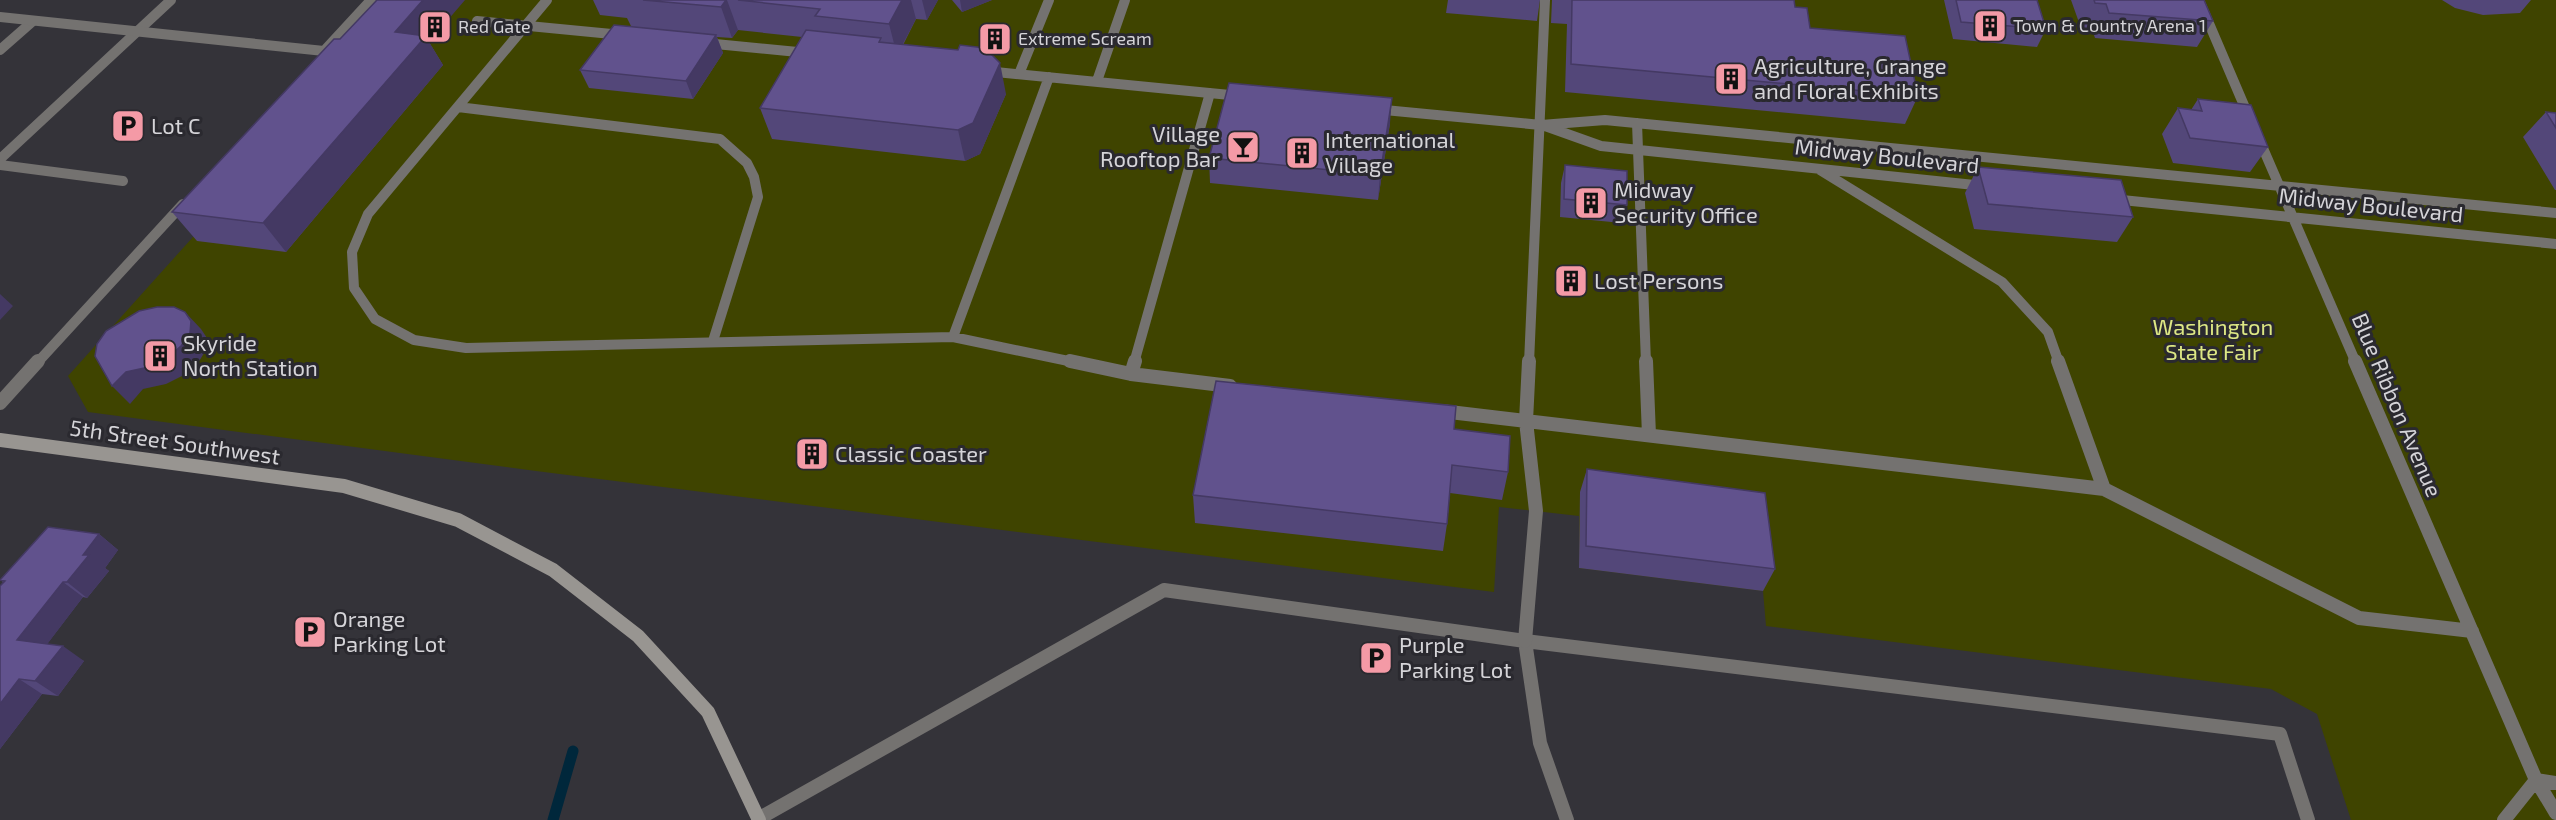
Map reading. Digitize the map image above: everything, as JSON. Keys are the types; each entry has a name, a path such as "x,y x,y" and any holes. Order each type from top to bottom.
{"main road":[{"name":"5th Street Southwest","path":"0,440 344,486 458,520 553,570 638,636 708,712 758,820"}],"street":[{"path":"0,159 171,0"},
{"path":"0,17 320,55 371,0"},
{"path":"546,0 368,214 352,252 354,288 375,319 414,340 466,348 953,337 1131,374 1247,388"},
{"path":"1019,74 1049,0"},
{"path":"1096,81 1125,0"},
{"path":"1545,0 1526,421 1536,511 1525,640 1540,742 1567,820"},
{"name":"Blue Ribbon Avenue","path":"2199,0 2536,780 2556,813"},
{"path":"0,50 33,21"},
{"path":"477,21 630,36"},
{"path":"698,43 824,55"},
{"path":"974,69 1245,96"},
{"path":"953,337 1049,77"},
{"path":"1131,374 1210,93"},
{"path":"458,107 720,139 742,154 755,173 758,197 713,342"},
{"name":"Midway Boulevard","path":"1364,108 1541,125 1605,120 2556,213"},
{"path":"1637,123 1649,435"},
{"name":"Midway Boulevard","path":"1541,125 1601,146 1995,187"},
{"path":"0,165 123,181"},
{"path":"1816,168 1942,243 2002,282 2048,332 2104,489"},
{"path":"0,403 191,195"},
{"name":"Midway Boulevard","path":"2102,198 2556,244"},
{"path":"1433,410 2104,489 2360,618 2472,631"},
{"path":"758,820 1164,590 1525,640 2280,734 2308,820"},
{"path":"2504,820 2536,780 2556,783"}],"green space":[{"name":"Washington State Fair","path":"423,0 2556,0 2556,820 2351,820 2317,714 2271,689 1766,626 1763,591 1579,568 1579,516 1499,507 1494,592 88,412 68,376 335,79"}],"building":[{"path":"377,0 423,0 395,32 426,36 263,223 172,212 334,39 340,39"},
{"path":"643,0 726,0 721,7"},
{"path":"738,0 902,0 889,24 815,16 820,9"},
{"name":"Agriculture, Grange and Floral Exhibits","path":"1572,0 1794,0 1795,7 1807,8 1810,28 1905,36 1918,96 1571,64"},
{"path":"1956,0 2037,0 2046,29 1961,22"},
{"path":"2094,0 2204,0 2213,21 2109,13 2106,4 2095,3"},
{"path":"614,25 716,35 686,81 580,70"},
{"path":"806,30 881,38 879,42 958,50 960,45 985,48 1000,63 973,123 958,130 760,108"},
{"name":"International Village","path":"1229,83 1392,98 1380,175 1209,158"},
{"path":"2198,99 2251,105 2268,147 2190,138 2178,108 2202,111"},
{"path":"2546,112 2556,113 2556,128"},
{"path":"1565,165 1627,171 1627,205 1564,199"},
{"path":"1978,167 2121,180 2133,217 1988,204"},
{"path":"157,307 174,307 185,312 191,321 190,333 181,346 167,358 149,367 126,372 112,386 95,356 97,344 106,331 139,311"},
{"path":"1216,381 1456,406 1454,429 1510,436 1508,472 1452,465 1447,524 1193,495"},
{"path":"1587,469 1765,493 1775,569 1586,546"},
{"path":"48,527 99,534 83,555 89,555 67,582 63,582 17,640 63,646 35,681 19,679 0,704 0,586 5,581 0,580"}],"waterway":[{"path":"553,820 573,751"}],"place":[{"name":"Town & Country Arena 1","path":"1990,26"},
{"name":"Red Gate","path":"435,27"},
{"name":"Extreme Scream","path":"995,39"},
{"name":"Agriculture, Grange and Floral Exhibits","path":"1731,79"},
{"name":"Lot C","path":"128,126"},
{"name":"Village Rooftop Bar","path":"1243,147"},
{"name":"International Village","path":"1302,153"},
{"name":"Midway Security Office","path":"1591,203"},
{"name":"Lost Persons","path":"1571,281"},
{"name":"Skyride North Station","path":"160,356"},
{"name":"Classic Coaster","path":"812,454"},
{"name":"Orange Parking Lot","path":"310,632"},
{"name":"Purple Parking Lot","path":"1376,658"}]}
